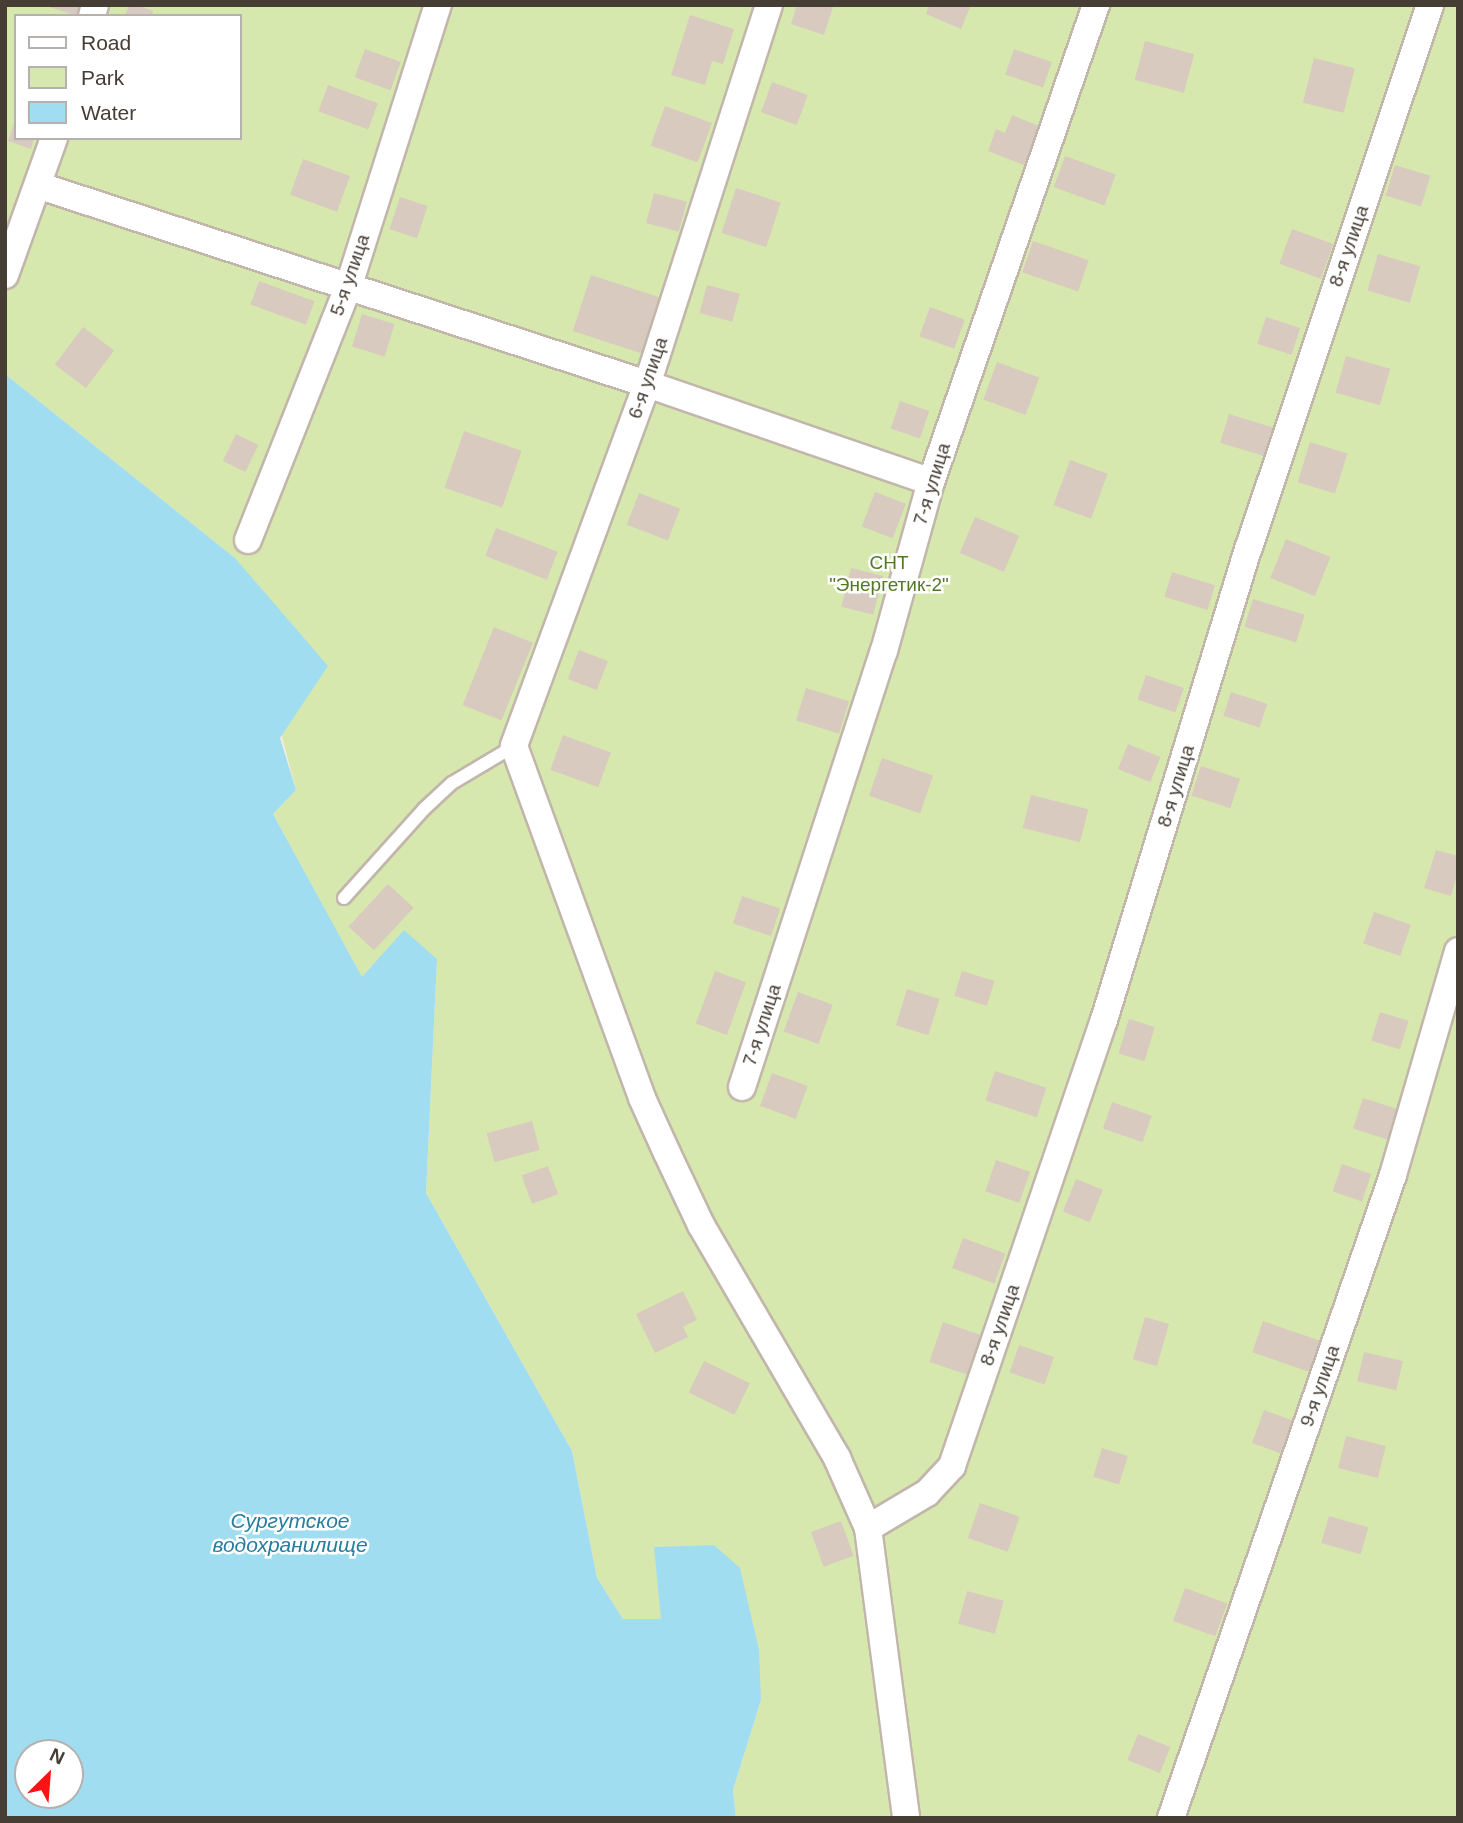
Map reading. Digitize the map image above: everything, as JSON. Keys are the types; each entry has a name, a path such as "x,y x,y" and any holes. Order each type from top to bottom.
{"street":[{"name":"5-я улица","path":"248,540 349,285 438,5"},
{"name":"6-я улица","path":"513,746 648,384 769,5"},
{"name":"7-я улица","path":"742,1087 884,651 931,482 1096,5"},
{"name":"8-я улица","path":"868,1528 927,1493 952,1466 1104,1020 1249,547 1430,5"},
{"path":"5,275 40,186 53,140"},
{"path":"40,186 648,384 931,482"},
{"path":"513,746 657,1131 701,1225 837,1458 868,1528 906,1818"},
{"name":"9-я улица","path":"1171,1818 1394,1175 1458,951"}],"lane":[{"path":"344,898 424,809 452,783 513,746"}],"green space":[{"name":"СHТ \"Энергетик-2\"","path":"5,5 1458,5 1458,1818 736,1818 733,1790 761,1700 661,1619 623,1619 597,1578 572,1451 426,1193 437,959 362,978 273,814 296,790 235,558 5,374"}],"water":[{"name":"Сургутское водохранилище","path":"5,374 235,558 328,666 280,738 296,790 273,814 362,977 404,930 437,959 426,1193 572,1451 597,1578 623,1619 661,1619 654,1547 714,1545 740,1568 759,1650 761,1700 733,1790 736,1818 5,1818"}],"building":[{"path":"43,5 82,5 79,14"},
{"path":"129,5 153,11 152,14 126,14"},
{"path":"797,5 833,7 824,35 791,24"},
{"path":"929,5 971,5 961,29 926,14"},
{"path":"690,15 734,29 723,64 712,61 705,85 671,75"},
{"path":"1145,41 1194,54 1184,93 1135,80"},
{"path":"365,49 401,62 390,90 355,77"},
{"path":"1014,49 1052,62 1043,88 1005,75"},
{"path":"1314,58 1355,68 1344,113 1303,103"},
{"path":"772,82 808,95 797,125 761,112"},
{"path":"328,85 378,103 368,129 318,111"},
{"path":"665,106 712,123 698,163 651,145"},
{"path":"1012,115 1039,126 1024,165 988,151 996,129 1005,133"},
{"path":"14,123 14,140 33,140 31,149 8,141"},
{"path":"1065,156 1116,174 1104,205 1054,187"},
{"path":"303,159 350,176 337,212 290,195"},
{"path":"1395,165 1430,176 1421,206 1386,196"},
{"path":"736,188 781,203 766,247 721,233"},
{"path":"654,193 687,202 679,232 646,223"},
{"path":"400,197 428,206 417,238 389,229"},
{"path":"1292,229 1333,244 1321,279 1279,264"},
{"path":"1033,241 1089,260 1078,291 1022,272"},
{"path":"1378,254 1420,266 1410,303 1368,291"},
{"path":"591,275 659,297 641,353 573,331"},
{"path":"259,281 314,301 306,325 250,304"},
{"path":"707,285 740,294 732,322 699,313"},
{"path":"930,307 965,320 954,349 919,336"},
{"path":"362,314 395,324 385,356 352,347"},
{"path":"1266,317 1300,328 1292,355 1257,344"},
{"path":"83,327 114,350 86,388 55,365"},
{"path":"1346,356 1390,369 1380,405 1336,393"},
{"path":"997,362 1039,377 1026,415 983,400"},
{"path":"900,401 929,411 920,439 891,428"},
{"path":"1229,414 1274,428 1265,456 1220,443"},
{"path":"464,431 522,451 502,508 444,488"},
{"path":"236,434 258,445 245,472 223,461"},
{"path":"1310,442 1347,453 1335,494 1298,482"},
{"path":"1070,460 1108,474 1091,519 1054,505"},
{"path":"875,492 906,504 893,538 862,527"},
{"path":"639,493 680,509 668,541 627,525"},
{"path":"975,517 1019,536 1004,572 960,553"},
{"path":"496,528 558,552 547,580 485,556"},
{"path":"1286,539 1331,557 1315,596 1270,578"},
{"path":"851,568 883,576 873,615 841,607"},
{"path":"1172,572 1215,585 1207,610 1164,597"},
{"path":"1253,599 1305,615 1296,643 1245,627"},
{"path":"494,627 533,643 501,721 463,705"},
{"path":"579,650 608,661 597,690 568,679"},
{"path":"1146,675 1184,688 1175,713 1138,700"},
{"path":"806,688 849,701 839,734 796,721"},
{"path":"1231,692 1267,704 1259,728 1223,716"},
{"path":"563,735 611,752 598,787 550,770"},
{"path":"1128,744 1160,757 1150,782 1118,769"},
{"path":"882,758 933,776 920,813 869,796"},
{"path":"1201,766 1240,779 1230,808 1191,795"},
{"path":"1031,795 1088,809 1080,842 1023,828"},
{"path":"1436,850 1458,856 1458,872 1451,896 1424,888"},
{"path":"388,884 414,908 374,950 348,926"},
{"path":"742,896 780,908 771,936 733,924"},
{"path":"1374,912 1411,925 1400,956 1363,943"},
{"path":"715,971 746,982 727,1035 696,1024"},
{"path":"962,971 995,981 987,1006 954,996"},
{"path":"907,989 940,999 928,1035 896,1025"},
{"path":"798,992 833,1005 818,1044 784,1031"},
{"path":"1380,1012 1409,1021 1400,1049 1371,1041"},
{"path":"1129,1019 1155,1027 1144,1061 1118,1053"},
{"path":"995,1071 1046,1088 1037,1117 985,1100"},
{"path":"772,1073 808,1086 796,1119 760,1106"},
{"path":"1363,1098 1397,1109 1387,1140 1353,1128"},
{"path":"1112,1102 1152,1116 1143,1142 1103,1128"},
{"path":"532,1121 540,1150 494,1162 487,1133"},
{"path":"996,1160 1030,1172 1019,1203 985,1191"},
{"path":"1342,1164 1371,1174 1362,1202 1333,1191"},
{"path":"548,1166 558,1194 532,1204 522,1176"},
{"path":"1076,1179 1103,1190 1090,1222 1063,1211"},
{"path":"963,1238 1005,1253 994,1283 952,1268"},
{"path":"683,1291 697,1320 683,1327 688,1337 655,1353 636,1314"},
{"path":"1145,1317 1169,1324 1157,1366 1133,1359"},
{"path":"1263,1321 1322,1341 1311,1372 1252,1352"},
{"path":"943,1322 981,1335 967,1375 929,1362"},
{"path":"1019,1345 1054,1357 1045,1384 1010,1372"},
{"path":"1364,1352 1403,1361 1396,1390 1357,1381"},
{"path":"704,1361 750,1383 734,1415 689,1392"},
{"path":"1264,1410 1292,1420 1280,1453 1252,1443"},
{"path":"1346,1436 1386,1446 1378,1478 1338,1468"},
{"path":"1102,1448 1128,1456 1119,1485 1093,1477"},
{"path":"980,1503 1020,1517 1008,1552 968,1538"},
{"path":"1329,1516 1368,1527 1361,1554 1321,1543"},
{"path":"841,1521 854,1556 824,1567 811,1532"},
{"path":"1185,1588 1227,1603 1215,1636 1173,1621"},
{"path":"967,1591 1004,1601 995,1634 958,1624"},
{"path":"1138,1734 1170,1747 1160,1773 1128,1760"}]}
